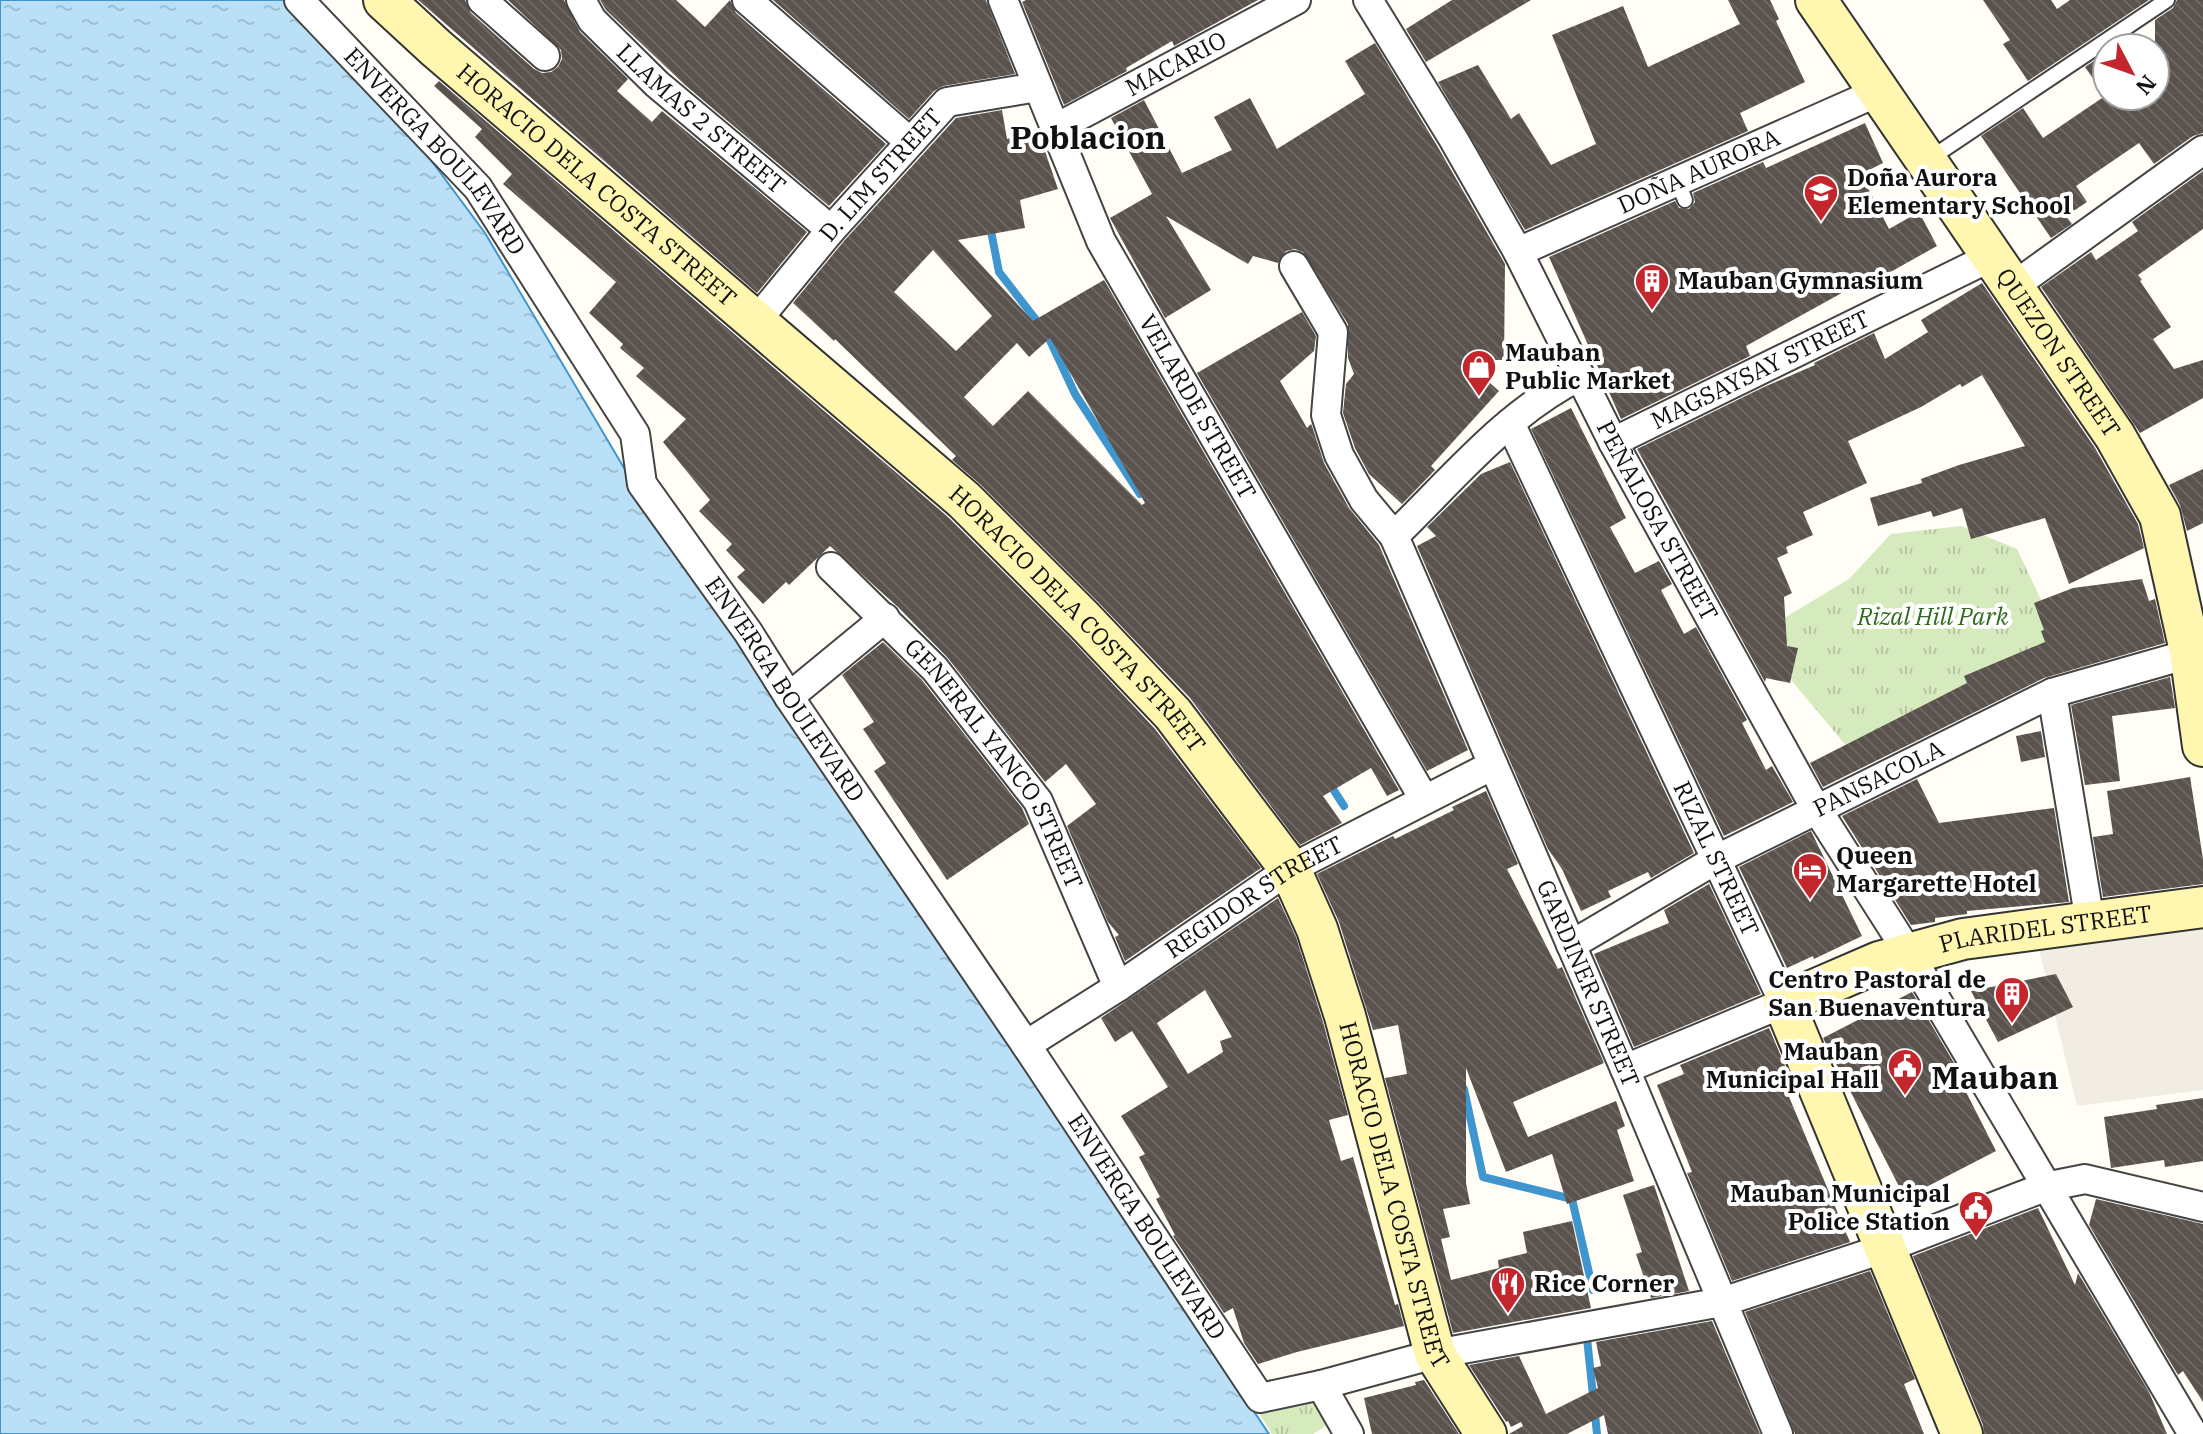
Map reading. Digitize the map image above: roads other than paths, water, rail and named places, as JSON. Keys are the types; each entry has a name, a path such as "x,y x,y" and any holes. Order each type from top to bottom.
{"street":[{"name":"ENVERGA BOULEVARD","path":"299,0 478,188 635,434 642,484 748,632 1260,1398 1321,1385"},
{"name":"HORACIO DELA COSTA STREET","path":"384,0 436,48 964,500 1173,714 1290,869 1317,929 1345,1016 1435,1354 1486,1434"},
{"path":"482,0 545,56"},
{"name":"LLAMAS 2 STREET","path":"581,0 592,20 657,84 831,230"},
{"path":"747,0 910,142"},
{"name":"VELARDE STREET","path":"1003,0 1101,241 1424,799"},
{"name":"MACARIO","path":"1056,128 1296,0"},
{"name":"PEÑALOSA STREET","path":"1368,0 1518,252 1613,442 1817,809 1908,952 2193,1434"},
{"name":"QUEZON STREET","path":"1816,0 2115,436 2160,516 2197,650 2203,746"},
{"name":"D. LIM STREET","path":"756,321 831,230 947,102 1038,87"},
{"name":"DOÑA AURORA","path":"1518,252 1681,190 1878,92"},
{"name":"MAGSAYSAY STREET","path":"1613,442 1761,365 2004,271 2203,150"},
{"name":"GARDINER STREET","path":"1294,266 1333,332 1326,415 1339,455 1364,500 1394,536 1625,1069 1778,1434"},
{"path":"1394,536 1510,423 1536,402 1580,376"},
{"name":"RIZAL STREET","path":"1510,423 1784,1003 1962,1434"},
{"name":"GENERAL YANCO STREET","path":"831,567 935,669 1038,801 1118,987"},
{"path":"789,697 885,618"},
{"name":"PANSACOLA","path":"1571,945 1717,859 2052,693 2197,650"},
{"path":"2052,693 2090,922"},
{"name":"REGIDOR STREET","path":"1026,1045 1118,987 1290,869 1493,765"},
{"name":"PLARIDEL STREET","path":"1625,1069 1908,952 1963,939 2203,907"},
{"path":"1349,1434 1321,1385 1435,1354 1722,1302 1886,1248 2045,1187 2085,1179 2203,1207"}],"lane":[{"path":"1927,160 2167,0"}],"water":[{"path":"0,0 287,0 419,144 485,233 627,473 1269,1434 0,1434"}],"waterway":[{"path":"990,226 999,272 1047,334 1075,394 1140,494"},
{"path":"1329,783 1344,806"},
{"path":"1464,1089 1483,1177 1572,1199 1593,1290"},
{"path":"1587,1338 1597,1434"}],"place":[{"name":"Doña Aurora Elementary School","path":"1821,223"},
{"name":"Mauban Gymnasium","path":"1652,312"},
{"name":"Mauban Public Market","path":"1479,398"},
{"name":"Queen Margarette Hotel","path":"1810,901"},
{"name":"Centro Pastoral de San Buenaventura","path":"2012,1025"},
{"name":"Mauban Municipal Hall","path":"1905,1097"},
{"name":"Mauban Municipal Police Station","path":"1976,1239"},
{"name":"Rice Corner","path":"1508,1315"}],"district":[{"name":"Poblacion","path":"1088,138"},
{"name":"Mauban","path":"1995,1078"}],"park label":[{"name":"Rizal Hill Park","path":"1933,617"}]}
